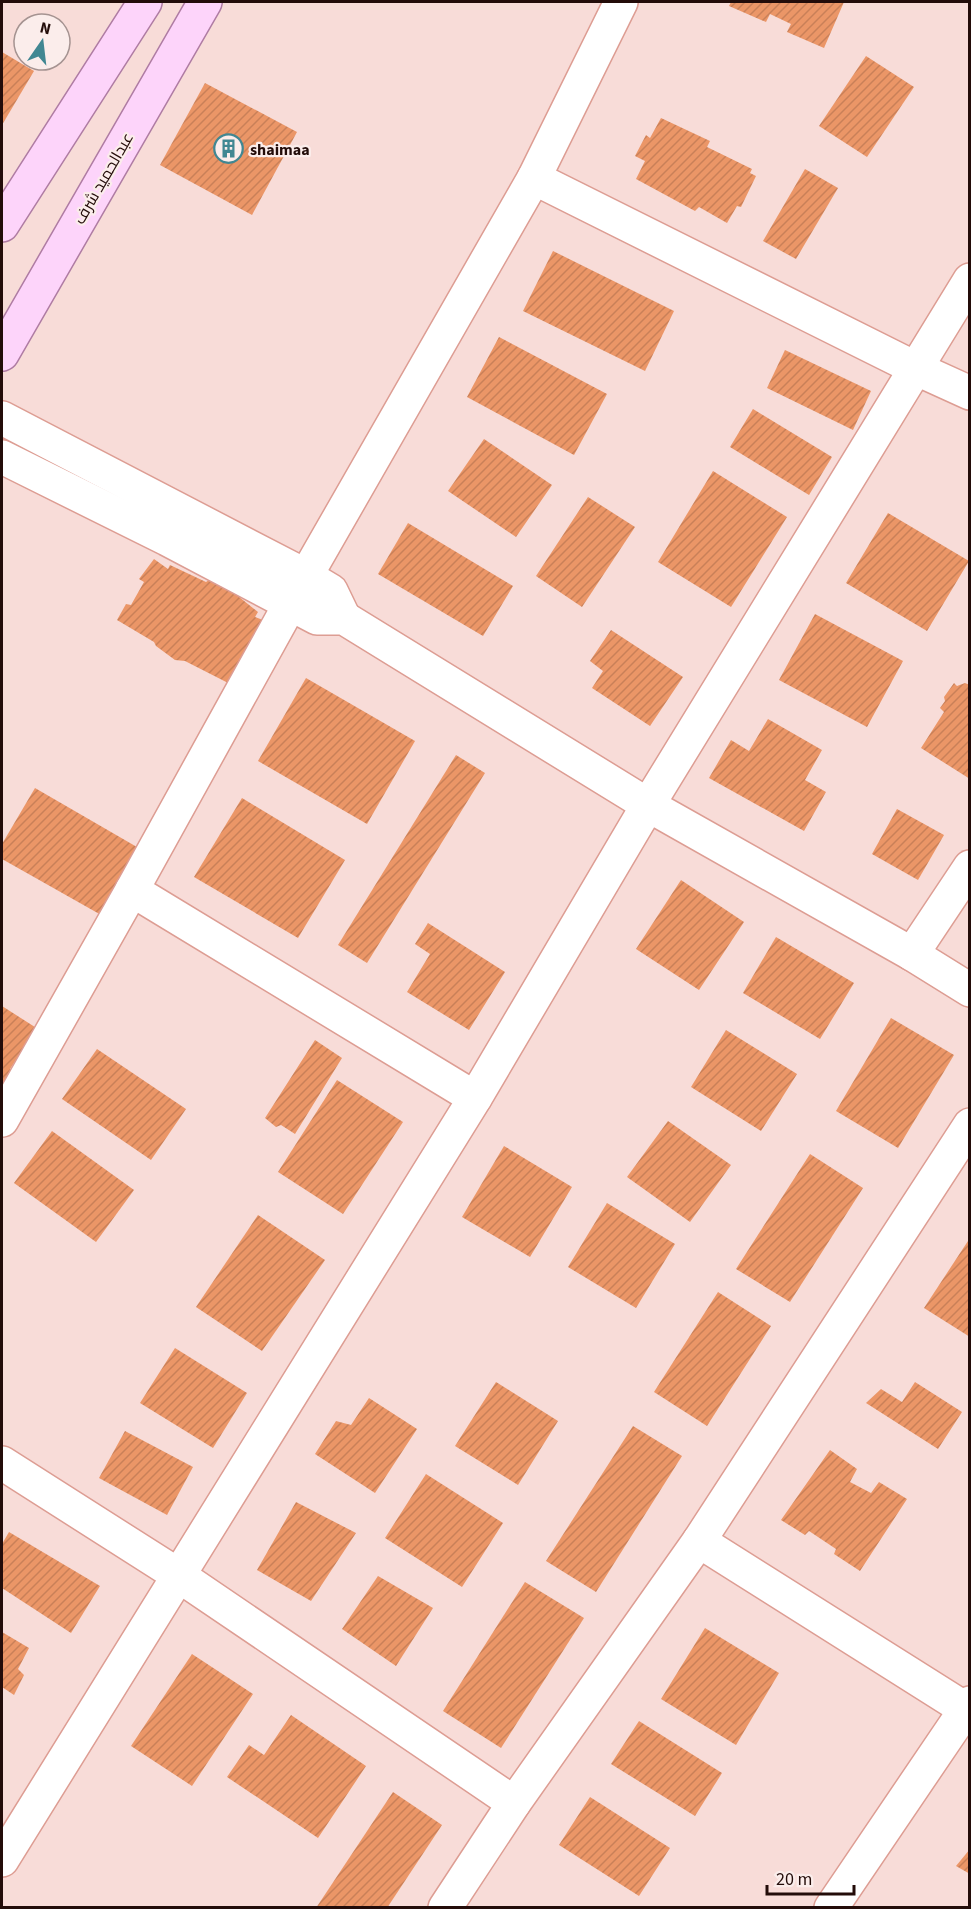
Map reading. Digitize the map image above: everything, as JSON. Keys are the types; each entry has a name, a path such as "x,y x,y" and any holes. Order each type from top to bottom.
{"main road":[{"path":"2,225 145,2"},
{"name":"عبدالحميد شرف","path":"2,354 205,2"}],"street":[{"path":"2,1120 290,604 534,178 621,2"},
{"path":"534,178 969,393"},
{"path":"2,1860 476,1098 648,805 969,280"},
{"path":"2,418 306,576 331,591 344,618"},
{"path":"2,457 167,539 316,618 344,618 648,805 912,954 969,990"},
{"path":"912,954 969,867"},
{"path":"132,890 476,1098"},
{"path":"445,1908 514,1803 699,1540 969,1125"},
{"path":"2,1463 178,1575 514,1803"},
{"path":"699,1540 968,1708 831,1908"}],"building":[{"path":"731,2 844,2 824,48 787,32 791,24 770,14 766,22 729,6"},
{"path":"2,52 12,58 12,72 33,72 2,125"},
{"path":"866,56 914,87 867,157 819,126"},
{"name":"shaimaa","path":"205,83 297,132 252,215 160,165"},
{"path":"661,118 710,141 707,147 752,169 750,173 756,176 741,207 737,206 727,223 699,207 695,211 636,179 645,161 635,156 646,135 650,138"},
{"path":"805,169 838,188 796,259 763,241"},
{"path":"553,251 674,311 645,371 523,311"},
{"path":"499,337 607,394 574,455 467,397"},
{"path":"785,350 871,391 853,430 767,388"},
{"path":"753,409 832,457 809,495 730,447"},
{"path":"484,439 552,485 516,537 448,491"},
{"path":"713,471 787,517 731,607 658,562"},
{"path":"588,497 635,527 582,607 536,576"},
{"path":"888,513 969,561 927,631 846,583"},
{"path":"408,523 513,586 483,636 378,574"},
{"path":"154,559 168,569 170,565 206,582 218,580 258,612 255,617 271,623 244,662 241,659 237,665 243,668 234,686 185,661 175,660 154,642 117,620 126,604 131,605 144,582 139,579"},
{"path":"815,614 903,661 867,727 779,680"},
{"path":"611,630 683,677 650,726 592,688 603,671 590,661"},
{"path":"306,678 415,741 367,824 258,761"},
{"path":"954,683 957,686 965,683 970,685 970,779 921,748 944,712 940,708 945,701 944,697"},
{"path":"768,719 822,750 805,780 826,792 804,831 709,778 731,740 749,751"},
{"path":"456,755 485,773 367,963 338,945"},
{"path":"35,788 149,854 110,920 2,859 2,844"},
{"path":"242,798 345,860 298,938 194,877"},
{"path":"897,809 944,835 918,880 872,854"},
{"path":"681,880 744,922 699,990 636,949"},
{"path":"428,923 505,972 469,1030 407,992 430,954 415,944"},
{"path":"776,937 854,983 820,1039 743,993"},
{"path":"2,1006 38,1029 25,1056 20,1054 10,1069 14,1073 2,1092"},
{"path":"891,1018 954,1055 898,1148 836,1111"},
{"path":"726,1030 797,1074 761,1131 691,1087"},
{"path":"315,1040 342,1058 295,1134 281,1125 276,1127 265,1118"},
{"path":"97,1049 186,1109 151,1160 62,1099"},
{"path":"337,1080 403,1122 343,1214 278,1172"},
{"path":"668,1121 731,1165 690,1222 627,1177"},
{"path":"52,1131 134,1190 96,1242 14,1183"},
{"path":"504,1146 572,1187 530,1257 462,1217"},
{"path":"810,1154 863,1188 790,1302 736,1269"},
{"path":"607,1203 675,1244 636,1308 568,1267"},
{"path":"258,1215 325,1260 262,1351 196,1307"},
{"path":"968,1241 970,1242 970,1337 924,1308"},
{"path":"718,1292 771,1326 707,1426 654,1392"},
{"path":"175,1348 247,1393 213,1448 140,1403"},
{"path":"496,1382 558,1421 518,1485 455,1446"},
{"path":"915,1382 962,1412 938,1449 866,1403 881,1389 902,1402"},
{"path":"369,1398 417,1429 375,1493 315,1454 336,1421 351,1425"},
{"path":"633,1426 682,1456 596,1592 546,1561"},
{"path":"125,1431 193,1467 167,1515 99,1478"},
{"path":"830,1450 857,1469 850,1482 871,1493 879,1482 907,1499 860,1571 834,1554 836,1549 809,1531 805,1535 781,1520"},
{"path":"426,1474 503,1523 462,1587 385,1538"},
{"path":"296,1502 356,1533 311,1601 257,1570"},
{"path":"9,1532 100,1586 71,1633 2,1588 2,1544"},
{"path":"378,1576 433,1608 396,1666 342,1629"},
{"path":"525,1582 584,1618 501,1748 443,1711"},
{"path":"705,1628 779,1673 736,1745 661,1699"},
{"path":"2,1632 29,1648 18,1669 24,1675 14,1695 2,1687"},
{"path":"192,1654 253,1694 192,1786 131,1746"},
{"path":"291,1715 366,1766 318,1838 227,1777 249,1745 264,1755"},
{"path":"639,1721 722,1773 695,1816 611,1764"},
{"path":"393,1792 442,1825 387,1908 316,1908"},
{"path":"590,1797 670,1848 639,1896 559,1845"},
{"path":"970,1849 970,1874 956,1866"}],"place":[{"name":"shaimaa","path":"229,149"}]}
